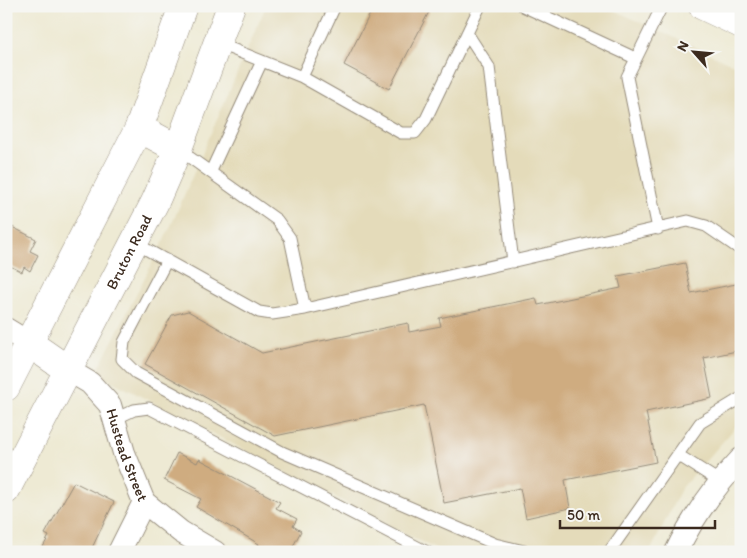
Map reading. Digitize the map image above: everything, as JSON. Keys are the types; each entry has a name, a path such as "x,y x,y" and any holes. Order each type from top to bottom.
{"main road":[{"path":"6,387 139,128 183,6"},
{"name":"Bruton Road","path":"6,490 135,243 178,149 231,6"},
{"path":"704,6 741,24"},
{"path":"139,128 178,149"},
{"path":"29,343 68,370"}],"street":[{"path":"6,329 29,343"},
{"name":"Hustead Street","path":"68,370 90,383 110,405 116,419 124,452 144,502 119,552"},
{"path":"685,549 719,481 741,459"},
{"path":"144,502 181,532 215,552"}],"lane":[{"path":"302,78 335,6"},
{"path":"217,43 302,78 401,133 415,134 426,119 480,6"},
{"path":"523,6 635,58"},
{"path":"658,229 626,77 662,6"},
{"path":"467,33 489,67 513,262"},
{"path":"211,171 262,61"},
{"path":"178,149 277,220 290,238 305,310"},
{"path":"135,243 259,312 272,314 305,310 688,221 706,226 741,250"},
{"path":"166,260 124,342 122,359 136,373 282,452 495,544 528,552"},
{"path":"609,552 700,423 741,398"},
{"path":"116,419 134,410 149,408 427,552"},
{"path":"678,455 719,481"}],"shaded area":[{"path":"266,6 605,6 741,68 741,421 681,489 650,552 441,552 96,373 170,228"}],"building":[{"path":"380,6 432,6 389,89 344,65 371,12 376,14"},
{"path":"6,224 36,239 30,251 38,255 30,271 24,267 22,272 6,264"},
{"path":"685,263 691,293 741,283 741,350 704,358 712,398 646,412 656,462 565,480 570,508 526,518 520,488 444,503 424,405 275,436 145,364 172,315 188,311 262,353 408,323 409,332 441,326 439,318 536,298 538,305 621,288 618,276"},
{"path":"177,453 197,463 199,459 280,502 276,508 297,519 293,526 301,531 290,552 255,552 259,544 196,507 201,499 164,480"},
{"path":"74,482 114,502 90,552 52,552 43,547 49,536 45,534"}]}
